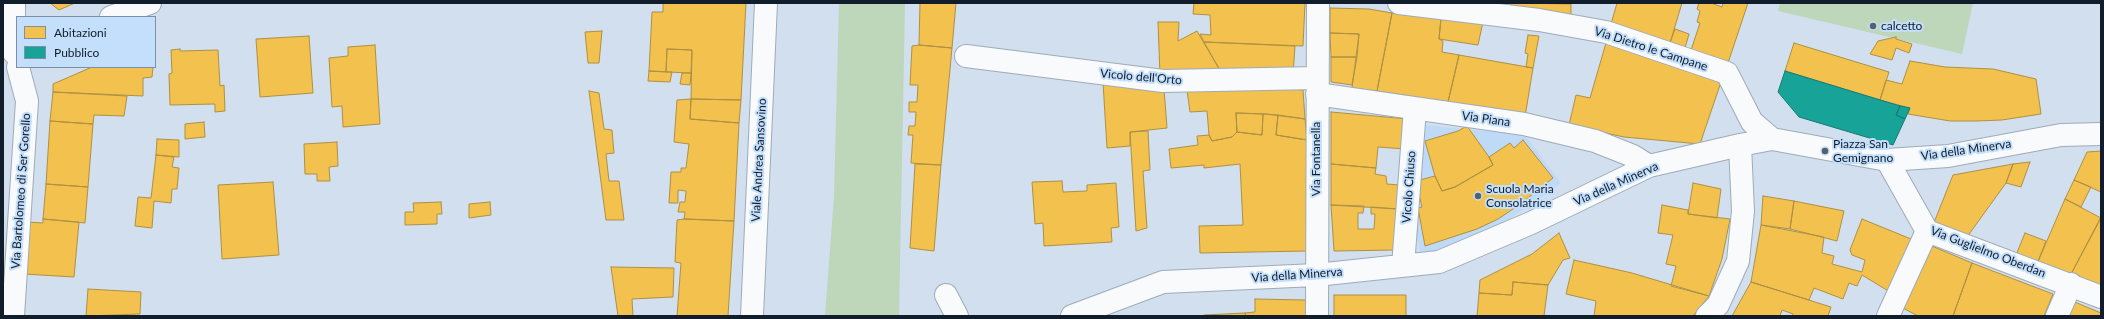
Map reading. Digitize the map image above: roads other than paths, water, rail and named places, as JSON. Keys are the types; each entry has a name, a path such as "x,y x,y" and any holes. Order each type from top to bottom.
{"street":[{"name":"Via Bartolomeo di Ser Gorello","path":"14,3 14,60"},
{"path":"114,16 150,3"},
{"name":"Viale Andrea Sansovino","path":"752,316 766,3"},
{"name":"Via Fontanella","path":"1317,316 1318,3"},
{"name":"Via Dietro le Campane","path":"1399,3 1540,20 1606,32 1727,74 1752,122 1772,139"},
{"name":"Vicolo dell'Orto","path":"966,56 1163,81 1317,86"},
{"name":"Via Bartolomeo di Ser Gorello","path":"13,316 27,101 17,68"},
{"name":"Via Piana","path":"1317,86 1415,109 1524,124 1595,141 1633,156 1649,166"},
{"name":"Vicolo Chiuso","path":"1403,266 1415,109"},
{"name":"Via della Minerva","path":"1072,316 1163,282 1316,274 1439,262 1531,224 1649,166 1772,139 1887,160 1948,156 2061,135 2101,134"},
{"path":"1707,316 1718,304 1738,261 1743,211 1740,145"},
{"name":"Via Guglielmo Oberdan","path":"1887,160 1926,231 2071,284 2101,297"},
{"path":"1888,316 1926,231"},
{"path":"2057,316 2071,284"},
{"path":"946,295 957,316"}],"place":[{"name":"calcetto","path":"1873,26"},
{"name":"Piazza San Gemignano","path":"1825,151"},
{"name":"Scuola Maria Consolatrice","path":"1478,196"}]}
